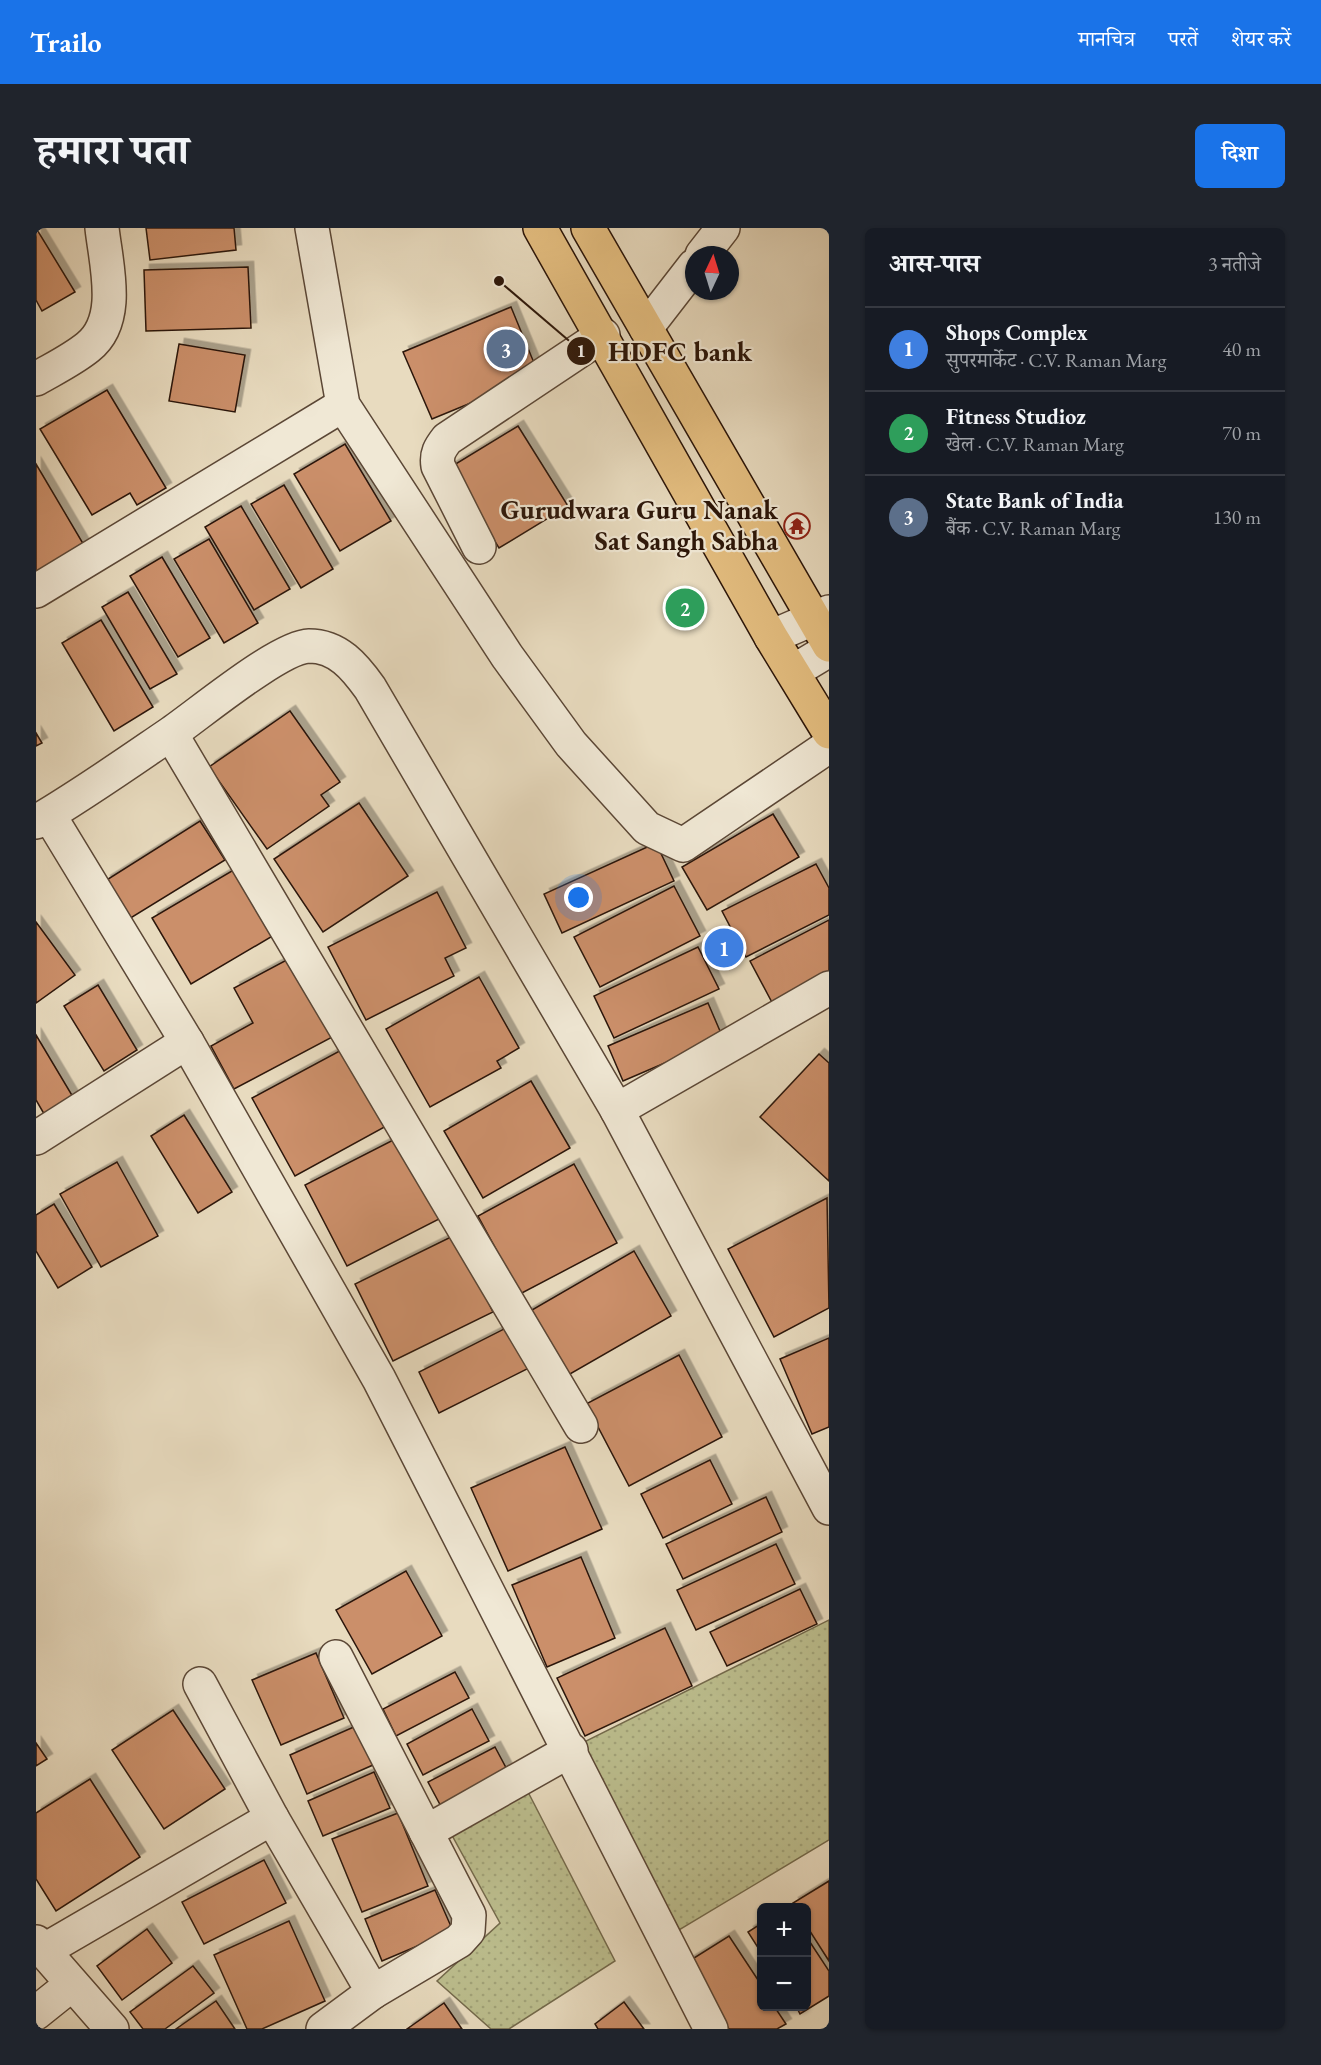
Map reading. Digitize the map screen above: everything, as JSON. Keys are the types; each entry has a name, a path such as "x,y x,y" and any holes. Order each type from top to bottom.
{"main road":[{"path":"540,228 603,335 771,637 794,671 829,732"},
{"path":"588,228 825,625"}],"street":[{"path":"36,379 88,347 100,333 110,304 102,228"},
{"path":"312,228 343,405 507,656 545,709 571,744 647,828 683,845 829,746"},
{"path":"709,246 723,228"},
{"path":"646,328 685,278"},
{"path":"479,547 438,466 437,457 441,448 447,439 603,335"},
{"path":"36,591 343,405"},
{"path":"771,637 825,625"},
{"path":"711,2029 571,1750 379,1379 187,1042 42,818 171,734 282,655 308,646 332,650 353,665 370,688 617,1110 829,1508"},
{"path":"794,671 829,651"},
{"path":"171,734 580,1426"},
{"path":"617,1110 829,988"},
{"path":"36,1138 187,1042"},
{"path":"323,2029 373,1992 459,1941 468,1931 470,1915 336,1657"},
{"path":"200,1684 272,1818 373,1992"},
{"path":"426,1832 571,1750"},
{"path":"112,2029 39,1946 272,1818"},
{"path":"36,2013 71,1985"}],"green space":[{"path":"829,1620 829,1840 664,1939 570,1749"},
{"path":"527,1790 615,1961 509,2029 491,2029 437,1981 500,1923 448,1828"}],"building":[{"path":"36,228 75,292 42,311 36,300"},
{"path":"146,228 234,228 236,250 150,260"},
{"path":"248,267 251,328 146,331 144,270"},
{"path":"511,307 539,375 432,419 403,352"},
{"path":"179,344 245,355 235,412 169,401"},
{"path":"107,390 166,488 137,505 130,493 92,515 40,429"},
{"path":"518,426 568,506 499,548 449,468"},
{"path":"345,444 391,521 340,551 294,474"},
{"path":"36,464 88,552 36,582"},
{"path":"284,485 333,569 301,588 251,504"},
{"path":"241,506 290,589 254,610 205,527"},
{"path":"209,539 258,623 224,643 174,559"},
{"path":"162,557 210,638 178,657 130,576"},
{"path":"128,592 177,674 150,689 102,607"},
{"path":"101,620 153,707 114,731 62,643"},
{"path":"290,711 340,782 321,795 329,806 267,849 209,767"},
{"path":"36,733 42,743 36,746"},
{"path":"359,803 408,876 323,932 274,859"},
{"path":"773,814 799,857 707,910 682,867"},
{"path":"200,821 225,860 129,919 105,881"},
{"path":"656,843 674,881 562,933 544,894"},
{"path":"816,864 829,888 829,915 746,957 722,911"},
{"path":"242,865 281,931 191,984 152,918"},
{"path":"674,886 700,936 600,987 574,937"},
{"path":"437,892 466,948 445,958 454,976 366,1020 328,947"},
{"path":"829,920 829,980 775,1008 750,961"},
{"path":"36,922 75,975 36,1003"},
{"path":"698,947 719,989 614,1038 594,996"},
{"path":"296,955 338,1034 234,1089 211,1046 253,1023 234,988"},
{"path":"479,977 519,1048 497,1061 501,1068 430,1107 386,1029"},
{"path":"98,985 137,1050 104,1071 64,1006"},
{"path":"708,1003 723,1038 623,1081 608,1046"},
{"path":"36,1035 76,1102 47,1119 36,1100"},
{"path":"347,1047 390,1124 295,1176 252,1098"},
{"path":"819,1054 829,1063 829,1181 760,1117"},
{"path":"531,1081 570,1148 483,1198 444,1131"},
{"path":"184,1115 232,1192 198,1213 151,1136"},
{"path":"403,1135 445,1216 347,1266 305,1185"},
{"path":"117,1162 158,1236 101,1267 60,1194"},
{"path":"574,1164 617,1243 520,1294 478,1216"},
{"path":"827,1198 829,1308 774,1337 728,1249"},
{"path":"54,1204 92,1267 58,1288 36,1251 36,1215"},
{"path":"455,1235 493,1312 393,1361 355,1284"},
{"path":"634,1251 671,1316 563,1378 525,1314"},
{"path":"510,1326 531,1367 439,1413 419,1372"},
{"path":"829,1338 829,1427 812,1434 780,1359"},
{"path":"679,1355 722,1437 629,1486 586,1404"},
{"path":"565,1447 602,1529 508,1571 471,1488"},
{"path":"710,1460 732,1504 663,1538 641,1494"},
{"path":"766,1497 782,1532 683,1579 666,1544"},
{"path":"776,1544 795,1584 696,1630 677,1590"},
{"path":"581,1557 615,1638 547,1667 512,1585"},
{"path":"406,1571 442,1636 372,1674 336,1610"},
{"path":"800,1589 817,1624 727,1666 710,1632"},
{"path":"665,1628 692,1686 585,1736 557,1678"},
{"path":"316,1653 344,1718 281,1745 252,1680"},
{"path":"455,1672 469,1698 396,1736 383,1709"},
{"path":"472,1709 489,1741 423,1775 407,1744"},
{"path":"173,1710 225,1789 164,1829 112,1750"},
{"path":"356,1726 373,1765 307,1794 290,1755"},
{"path":"36,1743 47,1759 36,1766"},
{"path":"495,1747 511,1777 444,1812 428,1782"},
{"path":"374,1772 390,1808 323,1836 308,1801"},
{"path":"90,1779 140,1857 56,1911 36,1879 36,1813"},
{"path":"398,1813 428,1886 362,1912 332,1839"},
{"path":"264,1860 286,1903 204,1944 182,1902"},
{"path":"829,1881 829,1961 811,1933 811,1903 793,1903"},
{"path":"435,1890 453,1931 382,1961 365,1919"},
{"path":"289,1921 325,2001 262,2029 247,2029 214,1955"},
{"path":"757,1926 757,1946 748,1932"},
{"path":"147,1929 172,1963 122,2000 97,1966"},
{"path":"729,1936 757,1978 757,2011 777,2011 786,2024 777,2029 729,2029 686,1963"},
{"path":"811,1944 829,1971 829,1996 811,2007"},
{"path":"193,1966 214,1993 165,2029 143,2029 130,2012"},
{"path":"216,2001 235,2029 176,2029"},
{"path":"624,2002 644,2029 598,2029 595,2024"},
{"path":"444,2003 462,2029 407,2029"}],"place":[{"name":"HDFC bank","path":"499,281"},
{"name":"State Bank of India","path":"506,349"},
{"name":"Gurudwara Guru Nanak Sat Sangh Sabha","path":"797,526"},
{"name":"Fitness Studioz","path":"685,608"},
{"name":"Shops Complex","path":"724,948"}]}
